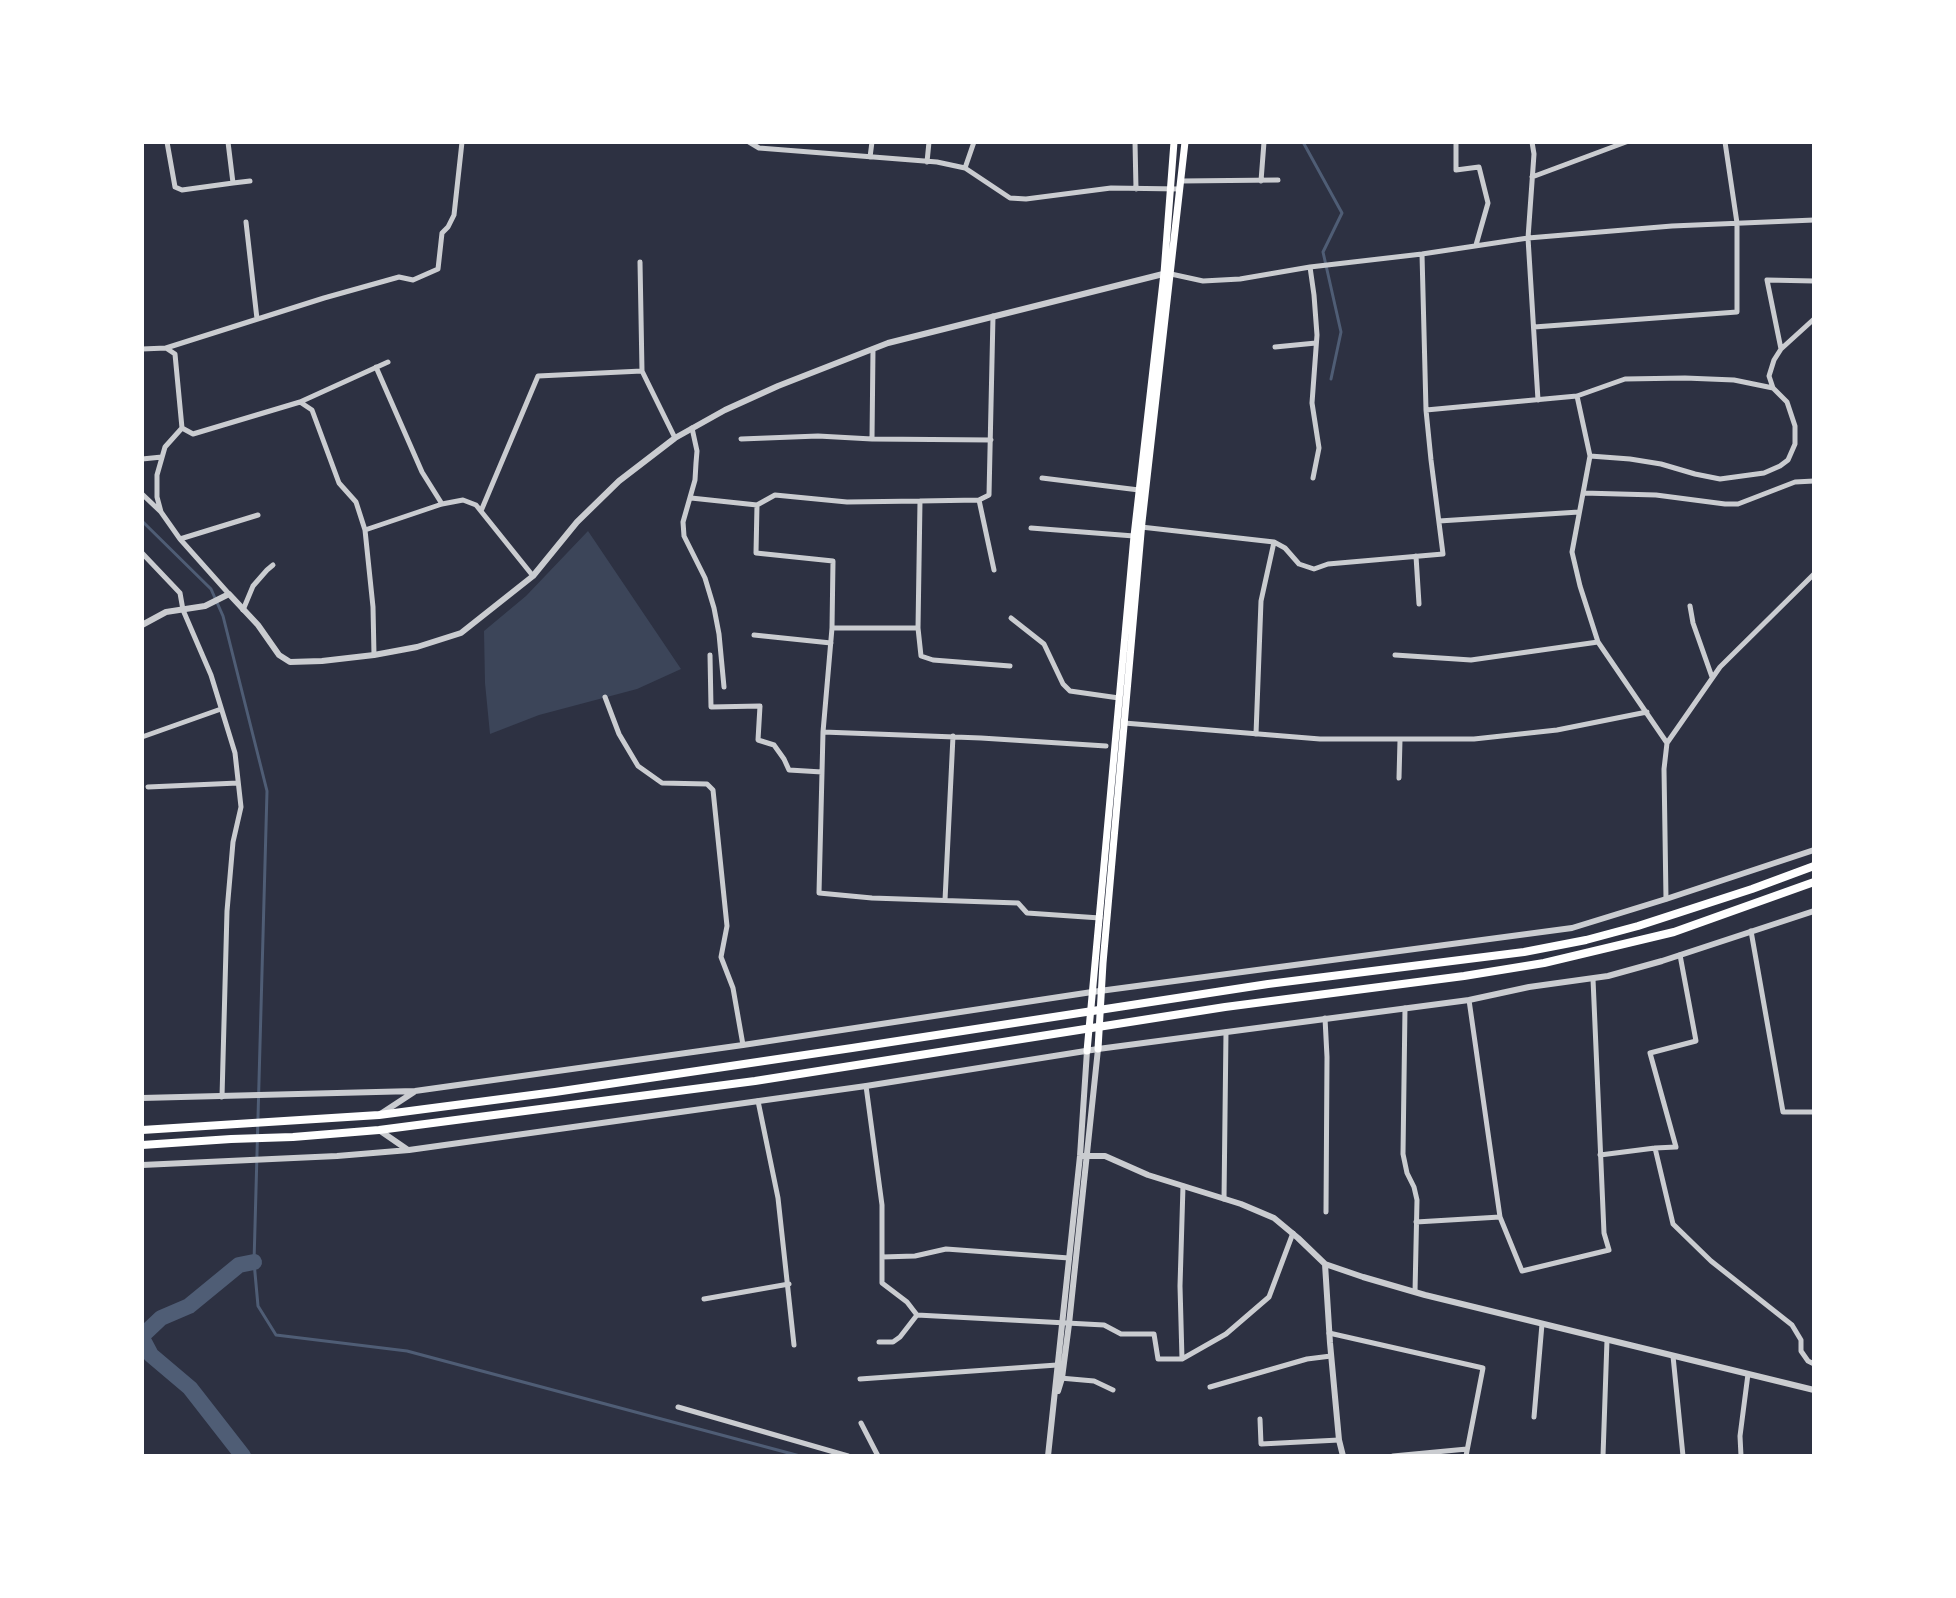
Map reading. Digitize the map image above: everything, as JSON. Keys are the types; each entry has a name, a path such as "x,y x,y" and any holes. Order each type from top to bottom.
{"highway":[{"path":"142,1130 379,1115 852,1048 1246,987 1524,952 1618,932 1814,866"},
{"path":"142,1145 379,1130 755,1082 1110,1024 1544,963 1674,932 1814,882"}],"main road":[{"path":"1098,1049 1141,527 1167,273 1174,142"},
{"path":"1087,1051 1134,536 1185,142"}],"street":[{"path":"167,142 175,187 182,190 250,182"},
{"path":"228,142 233,183"},
{"path":"142,350 166,348 257,318 399,277 412,279 438,269 442,233 454,215 462,142"},
{"path":"749,142 759,148 937,162 965,168 1010,198 1026,199 1111,189 1170,189 1181,185 1278,180"},
{"path":"870,157 872,142"},
{"path":"927,162 928,142"},
{"path":"965,168 974,142"},
{"path":"1135,142 1136,189"},
{"path":"1261,181 1264,142"},
{"path":"1456,142 1456,170 1479,167 1488,203 1476,245"},
{"path":"1532,142 1534,154 1528,238 1538,400"},
{"path":"1532,177 1626,142"},
{"path":"1534,327 1737,312 1737,223 1725,142"},
{"path":"142,494 161,512 180,539 258,625 279,655 290,662 374,655 417,647 461,633 533,576 577,522 619,481 675,438 725,410 778,386 888,343 1167,273 1203,280 1231,279 1528,238 1672,226 1814,220"},
{"path":"246,222 257,318"},
{"path":"1141,527 1274,542 1285,548 1299,564 1314,569 1328,564 1443,554 1426,410 1422,254"},
{"path":"640,262 642,371 675,438"},
{"path":"1310,267 1316,343 1312,403 1319,448 1313,478"},
{"path":"1781,349 1767,280 1814,281"},
{"path":"691,498 756,506 775,495 847,502 979,500 989,495 993,316"},
{"path":"1590,456 1661,464 1720,479 1764,474 1780,466 1788,460 1795,444 1795,426 1787,402 1773,388 1769,376 1774,360 1781,349 1814,319"},
{"path":"1275,346 1316,343"},
{"path":"161,512 157,497 157,475 165,447 182,428 175,354 166,348"},
{"path":"872,439 873,349"},
{"path":"182,428 193,434 300,402 388,362"},
{"path":"376,368 422,472 442,504"},
{"path":"481,511 538,376 642,371"},
{"path":"1426,410 1577,396 1625,379 1734,380 1773,388"},
{"path":"1577,396 1590,456 1572,552 1580,586 1598,642 1667,743"},
{"path":"300,402 312,410 339,483 356,502 365,530 373,607 374,655"},
{"path":"692,428 697,451 695,480 683,522 684,536 705,578 714,609 724,687"},
{"path":"741,439 818,436 990,441"},
{"path":"142,459 162,457"},
{"path":"1042,478 1139,490"},
{"path":"1583,493 1656,495 1738,504 1795,482 1814,481"},
{"path":"365,530 442,504 463,500 476,505 533,576"},
{"path":"979,500 994,570"},
{"path":"920,501 918,628 921,656 933,660 1010,666"},
{"path":"756,506 756,553 833,561 832,628 823,732 819,893 872,898 1018,903 1027,913 1100,918"},
{"path":"1439,521 1579,512"},
{"path":"180,539 258,515"},
{"path":"1031,528 1134,536"},
{"path":"1256,734 1261,601 1274,542"},
{"path":"142,553 180,593 183,609 211,675 235,753 241,807 233,842 227,911 222,1097"},
{"path":"1416,556 1419,604"},
{"path":"243,610 254,586 273,565"},
{"path":"1666,899 1664,769 1667,743 1720,667 1814,574"},
{"path":"142,625 166,612 205,606 229,594"},
{"path":"1690,606 1712,677"},
{"path":"1011,618 1044,644 1063,684 1070,691 1119,698"},
{"path":"832,628 918,628"},
{"path":"754,635 831,642"},
{"path":"1395,655 1471,660 1598,642"},
{"path":"710,655 711,707 760,706 758,740 774,745 789,771 822,772"},
{"path":"605,698 619,734 638,766 662,783 707,784 713,790 727,926 721,957 733,988 743,1045"},
{"path":"142,737 221,709"},
{"path":"1124,723 1320,739 1474,739 1557,730 1647,712"},
{"path":"823,732 953,736 1106,746"},
{"path":"945,900 953,736"},
{"path":"1399,778 1400,740"},
{"path":"148,787 238,783"},
{"path":"142,1098 415,1091 743,1045 1092,992 1572,927 1666,899 1814,850"},
{"path":"142,1165 409,1150 866,1086 1098,1049 1469,1000 1529,987 1593,979 1680,955 1814,911"},
{"path":"1751,932 1783,1112 1814,1112"},
{"path":"1600,1155 1676,1147 1650,1053 1696,1041 1680,955"},
{"path":"1469,1000 1500,1217 1522,1271 1609,1250 1604,1233 1593,979"},
{"path":"1405,1008 1403,1154 1417,1200 1415,1292"},
{"path":"1325,1018 1326,1212"},
{"path":"1224,1199 1226,1032"},
{"path":"1059,1378 1057,1365 1065,1323 1069,1258 1098,1049"},
{"path":"1048,1455 1059,1378 1083,1156 1087,1051"},
{"path":"866,1086 882,1205 882,1283 907,1302 917,1315 1104,1325 1121,1334 1154,1334 1158,1359 1182,1359 1226,1334 1269,1297 1293,1233"},
{"path":"379,1115 415,1091"},
{"path":"758,1101 778,1198 794,1345"},
{"path":"379,1130 409,1150"},
{"path":"1655,1148 1673,1224 1711,1261 1792,1324 1801,1340 1801,1351 1808,1361 1814,1364"},
{"path":"1083,1156 1105,1156 1148,1175 1241,1204 1274,1218 1325,1263 1363,1277 1542,1324 1814,1390"},
{"path":"1182,1359 1180,1286 1184,1186"},
{"path":"1416,1222 1500,1217"},
{"path":"882,1257 915,1256 946,1249 1069,1258"},
{"path":"1325,1263 1331,1356 1339,1440 1343,1455"},
{"path":"704,1299 789,1284"},
{"path":"879,1342 893,1342 900,1337 917,1315"},
{"path":"1534,1417 1542,1324"},
{"path":"1329,1333 1483,1368 1466,1452 1393,1455"},
{"path":"1603,1455 1607,1340"},
{"path":"1210,1387 1307,1359 1331,1356"},
{"path":"1673,1356 1683,1455"},
{"path":"860,1379 1057,1365"},
{"path":"1741,1455 1740,1436 1748,1374"},
{"path":"1059,1378 1094,1381 1113,1390"},
{"path":"678,1407 848,1455"},
{"path":"1260,1419 1261,1444 1339,1440"},
{"path":"861,1423 878,1455"}],"shaded area":[{"path":"588,531 681,669 637,689 539,715 490,734 485,683 484,631 526,596"}],"waterway":[{"path":"1303,142 1342,213 1323,252 1341,332 1331,379"},
{"path":"142,521 211,589 223,616 267,791 254,1262 258,1306 276,1335 407,1351 800,1456"},
{"path":"142,1336 161,1318 189,1306 239,1265 254,1262"},
{"path":"142,1338 151,1355 190,1388 243,1456"}]}
